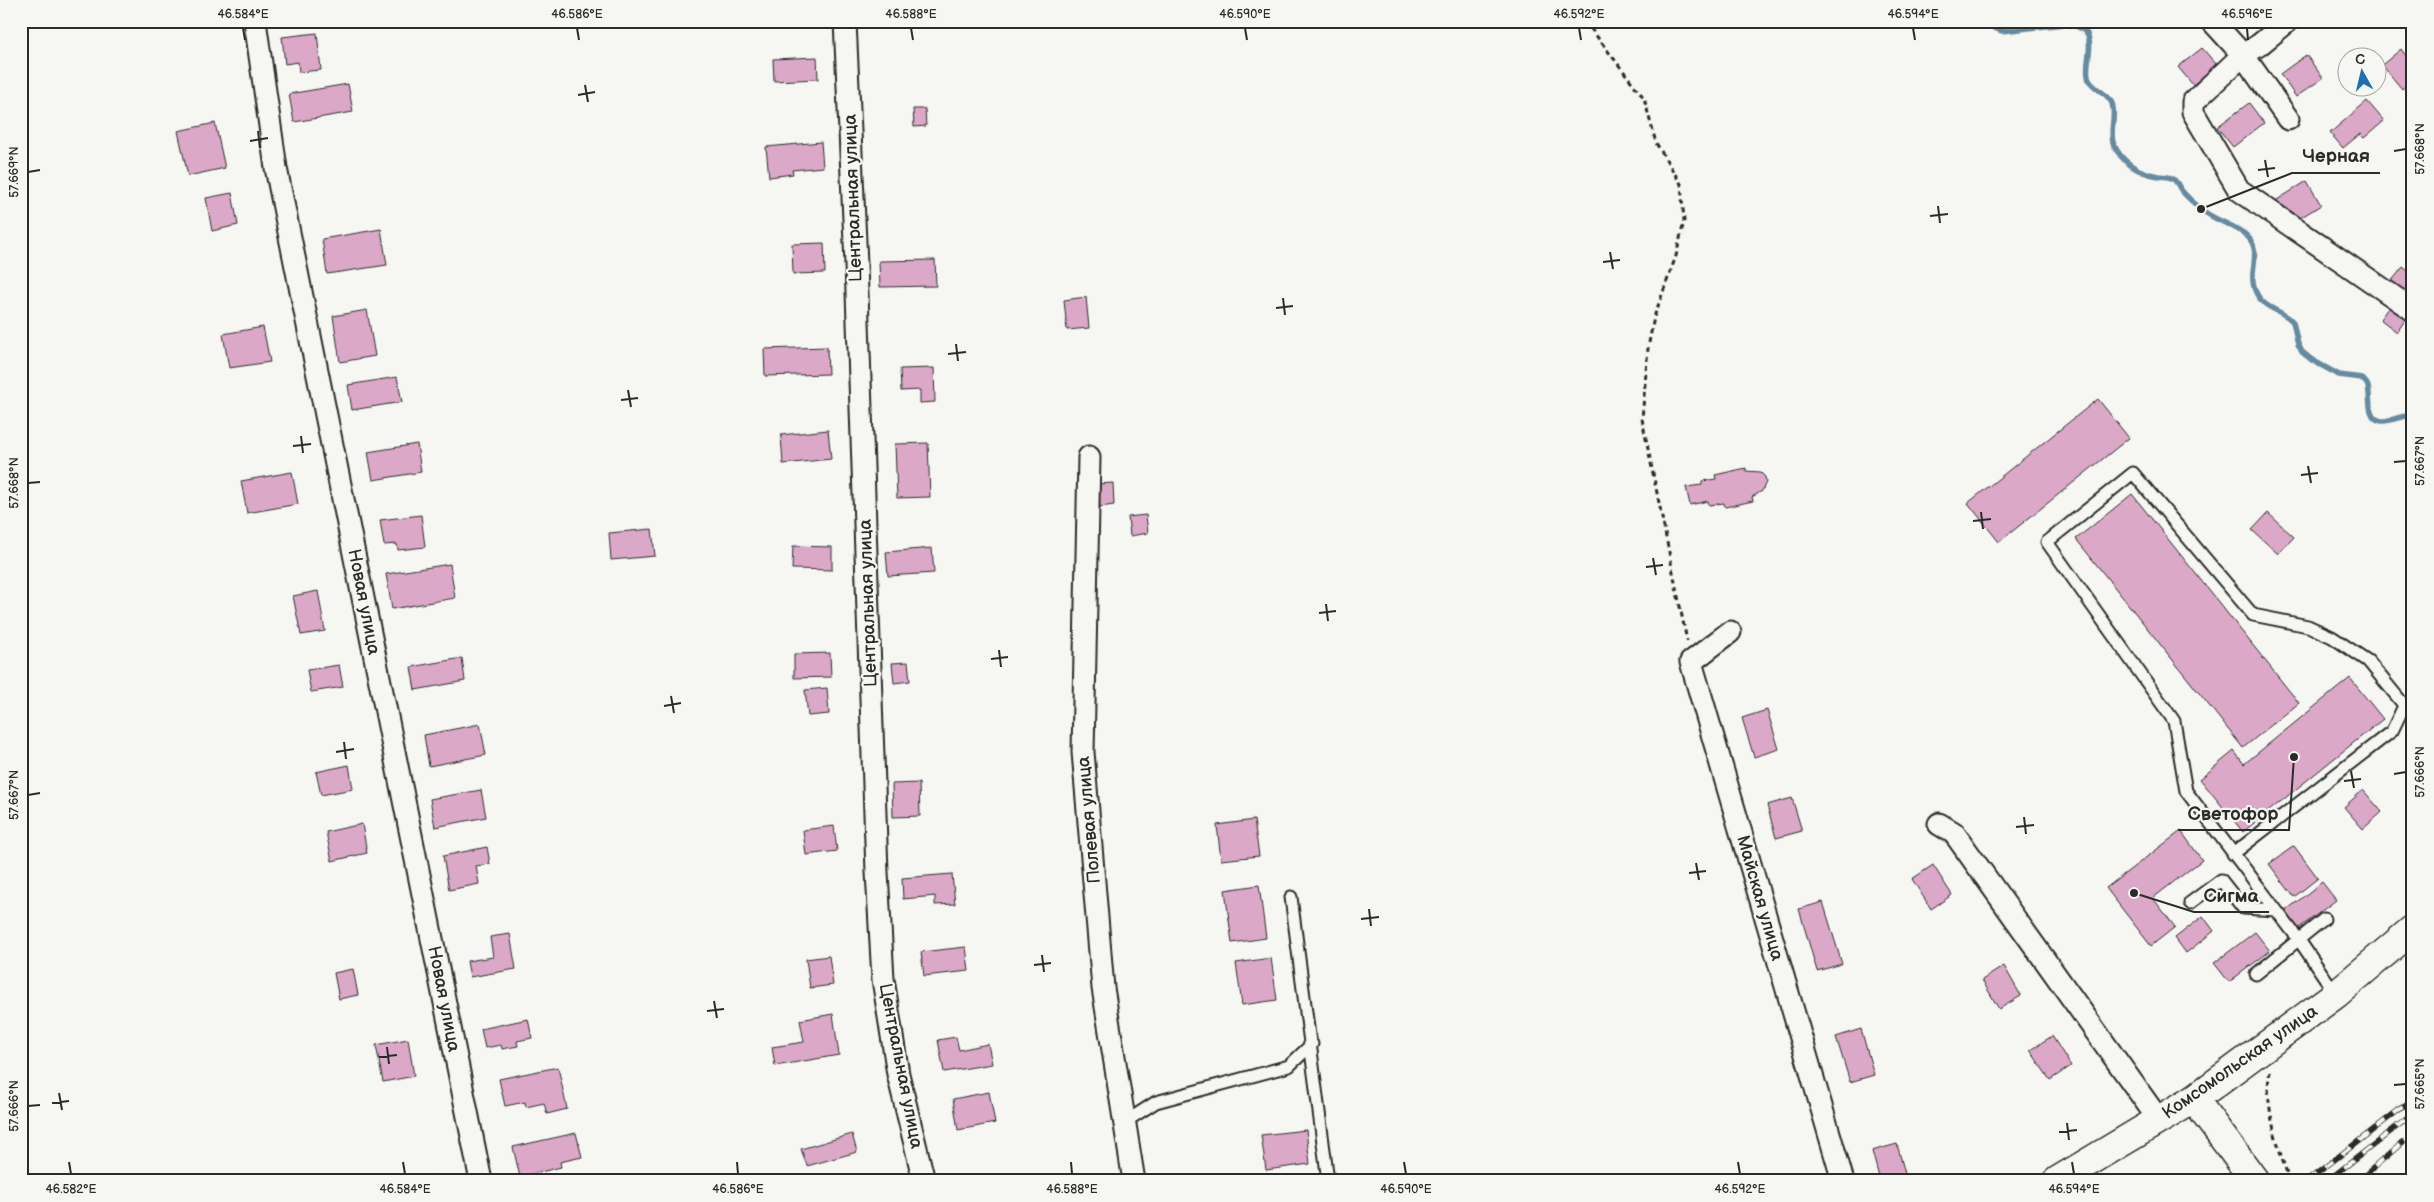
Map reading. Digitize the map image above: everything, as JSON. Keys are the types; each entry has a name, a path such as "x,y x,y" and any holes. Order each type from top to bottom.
{"street":[{"name":"Новая улица","path":"255,21 276,168 481,1181"},
{"name":"Центральная улица","path":"846,21 877,872 883,979 898,1074 924,1181"},
{"path":"2212,21 2243,55 2288,119"},
{"path":"2288,21 2259,45 2243,55 2194,102 2193,112 2239,190 2356,273 2413,310"},
{"name":"Полевая улица","path":"1089,457 1083,752 1103,988 1134,1181"},
{"path":"1691,662 1730,632"},
{"name":"Майская улица","path":"1691,662 1843,1181"},
{"path":"1939,824 1954,833 2159,1120"},
{"name":"Комсомольская улица","path":"2057,1181 2194,1099 2336,994 2413,929"},
{"path":"2194,1099 2254,1181"}],"lane":[{"path":"2336,994 2299,940 2186,791 2174,721 2047,542 2133,473 2253,615 2308,626 2332,637 2368,661 2413,716"},
{"path":"2233,854 2392,730 2404,706"},
{"path":"2190,903 2221,880 2243,908 2276,910"},
{"path":"1291,897 1312,1044 1328,1181"},
{"path":"2256,974 2324,919"},
{"path":"1125,1122 1156,1102 1289,1066 1312,1044"}],"path":[{"path":"1585,21 1644,98 1656,143 1681,184 1684,221 1676,256 1654,317 1648,348 1642,420 1691,662"},
{"path":"2270,1069 2268,1084 2271,1109 2290,1181"}],"building":[{"path":"865,21 887,21 888,24 865,25"},
{"path":"2368,21 2379,21 2373,27"},
{"path":"317,33 321,70 299,72 298,62 285,64 282,37"},
{"path":"2202,48 2217,65 2193,85 2178,67"},
{"path":"2401,49 2406,56 2413,50 2413,79 2402,89 2386,70 2386,62"},
{"path":"2306,55 2323,78 2296,97 2280,74"},
{"path":"817,57 818,79 774,81 773,59"},
{"path":"348,84 353,112 294,122 289,94"},
{"path":"2367,101 2384,121 2364,138 2360,134 2343,148 2330,133"},
{"path":"2249,103 2264,123 2233,147 2217,127"},
{"path":"913,109 925,109 926,126 914,127"},
{"path":"215,123 225,168 188,176 178,131"},
{"path":"821,142 823,167 792,170 793,174 769,177 766,147"},
{"path":"2307,181 2321,205 2292,223 2277,200"},
{"path":"232,193 238,225 212,231 206,198"},
{"path":"381,229 387,265 327,274 322,239"},
{"path":"824,243 825,273 793,274 792,244"},
{"path":"935,260 936,286 880,287 879,261"},
{"path":"2403,267 2413,275 2413,299 2390,283"},
{"path":"1086,297 1089,328 1067,330 1064,300"},
{"path":"2391,304 2408,316 2397,332 2380,319"},
{"path":"367,310 375,356 340,362 333,316"},
{"path":"263,327 270,362 229,368 223,334"},
{"path":"827,347 828,374 765,376 764,349"},
{"path":"934,368 935,402 920,403 920,390 901,391 900,369"},
{"path":"397,377 402,402 352,410 348,385"},
{"path":"2098,399 2129,438 1999,542 1968,503"},
{"path":"828,430 831,459 783,464 781,435"},
{"path":"928,443 930,497 897,498 895,444"},
{"path":"417,444 421,472 373,480 368,452"},
{"path":"1746,468 1746,471 1760,472 1765,477 1766,482 1762,491 1752,497 1753,501 1725,507 1724,503 1709,505 1708,501 1690,505 1686,487 1702,485 1702,481 1716,479 1715,475"},
{"path":"292,472 298,504 247,513 241,481"},
{"path":"1113,483 1114,505 1100,507 1098,484"},
{"path":"2132,494 2299,703 2243,748 2076,539"},
{"path":"2268,513 2294,537 2278,554 2252,530"},
{"path":"421,515 425,547 398,550 397,544 384,545 380,520"},
{"path":"1146,515 1148,533 1130,536 1128,517"},
{"path":"652,529 655,556 611,560 609,533"},
{"path":"793,546 832,547 832,570 792,569"},
{"path":"932,548 934,573 888,576 886,552"},
{"path":"450,564 455,598 392,609 386,574"},
{"path":"318,591 325,631 301,635 293,596"},
{"path":"830,653 831,677 794,678 794,654"},
{"path":"462,658 465,681 415,690 411,667"},
{"path":"908,662 910,681 894,683 892,663"},
{"path":"339,665 343,687 311,692 307,670"},
{"path":"2350,678 2383,719 2243,832 2200,779 2234,751 2244,764"},
{"path":"827,688 829,714 808,716 805,690"},
{"path":"1767,710 1779,749 1754,757 1742,718"},
{"path":"480,724 486,755 429,766 424,735"},
{"path":"349,765 353,789 321,795 316,772"},
{"path":"919,783 920,816 893,817 892,784"},
{"path":"481,790 486,817 435,827 430,799"},
{"path":"2363,790 2382,812 2363,829 2344,807"},
{"path":"1792,798 1802,831 1776,838 1767,805"},
{"path":"1254,820 1259,856 1221,860 1217,825"},
{"path":"362,824 367,853 332,861 326,832"},
{"path":"834,826 837,851 806,855 803,830"},
{"path":"2181,831 2202,860 2153,898 2175,927 2151,946 2106,888"},
{"path":"2294,846 2318,878 2294,897 2269,864"},
{"path":"487,847 490,864 476,866 479,884 449,890 443,856"},
{"path":"1933,865 1952,895 1931,909 1912,879"},
{"path":"952,874 955,904 935,905 935,896 903,899 902,878"},
{"path":"2322,882 2336,900 2298,929 2284,912"},
{"path":"1259,885 1266,938 1232,943 1225,890"},
{"path":"1823,902 1842,964 1817,971 1799,909"},
{"path":"2203,916 2214,931 2186,953 2175,938"},
{"path":"2255,932 2270,951 2229,982 2214,963"},
{"path":"510,934 516,969 470,977 467,961 493,957 490,937"},
{"path":"966,947 969,971 924,976 921,952"},
{"path":"829,956 833,985 810,988 806,959"},
{"path":"1271,958 1277,1000 1242,1005 1236,963"},
{"path":"2004,966 2021,996 1999,1009 1982,980"},
{"path":"353,969 358,995 339,999 334,973"},
{"path":"833,1014 839,1055 775,1066 772,1047 804,1042 800,1020"},
{"path":"528,1019 532,1038 517,1041 518,1046 502,1049 501,1045 485,1048 481,1029"},
{"path":"1861,1029 1874,1075 1850,1082 1836,1037"},
{"path":"2052,1036 2071,1066 2050,1080 2030,1050"},
{"path":"956,1037 959,1050 988,1044 992,1064 944,1072 938,1040"},
{"path":"408,1039 414,1076 383,1082 376,1045"},
{"path":"558,1067 567,1109 547,1114 544,1103 526,1107 525,1102 505,1106 499,1079"},
{"path":"989,1092 995,1123 958,1130 953,1099"},
{"path":"1306,1130 1310,1164 1266,1170 1261,1135"},
{"path":"576,1133 582,1157 560,1162 561,1167 520,1177 513,1147"},
{"path":"852,1134 857,1152 807,1166 801,1149"},
{"path":"1897,1144 1907,1181 1880,1181 1872,1151"},
{"path":"432,1175 433,1181 401,1181"}],"waterway":[{"path":"1990,21 1994,28 2002,31 2064,24 2077,26 2085,31 2089,38 2090,46 2087,72 2089,80 2112,103 2113,141 2122,157 2139,170 2152,175 2173,179 2186,196 2206,213 2236,228 2247,236 2254,249 2254,288 2261,301 2293,322 2298,344 2302,352 2312,360 2339,375 2362,378 2368,386 2373,416 2382,421 2413,416"}],"railway":[{"path":"2307,1181 2413,1099"},
{"path":"2327,1181 2413,1114"},
{"path":"2358,1181 2402,1143"}],"place":[{"name":"Черная","path":"2201,209"},
{"name":"Светофор","path":"2294,757"},
{"name":"Сигма","path":"2134,893"}]}
